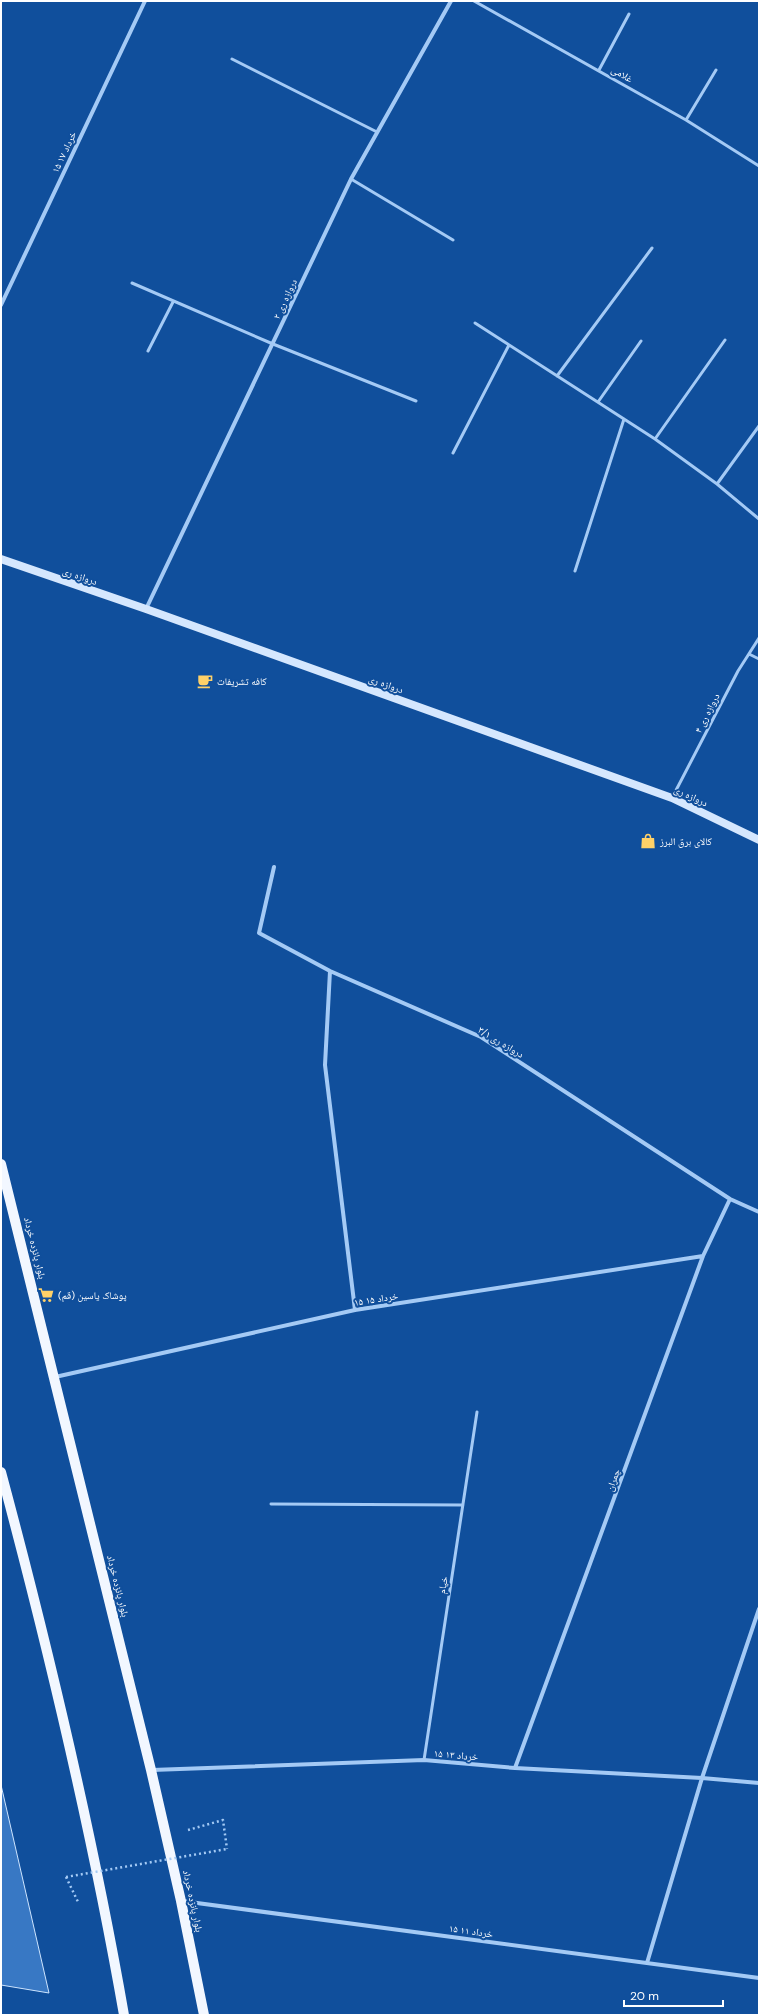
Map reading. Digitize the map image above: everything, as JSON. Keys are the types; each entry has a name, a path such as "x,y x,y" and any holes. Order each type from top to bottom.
{"main road":[{"name":"دروازه ری","path":"1,559 146,609 672,798 759,840"},
{"name":"بلوار پانزده خرداد","path":"1,1164 167,1836 204,2015"},
{"path":"1,1472 68,1740 109,1930 124,2015"}],"street":[{"name":"۱۵ خرداد ۱۷","path":"1,305 145,1"},
{"name":"دروازه ری ۲","path":"146,609 351,179 376,132 451,1"},
{"name":"دروازه ری ۳/۱","path":"274,866 259,934 330,971 481,1037 730,1199 759,1212"},
{"path":"330,971 325,1065 355,1310"},
{"name":"چمران","path":"515,1768 703,1256 730,1199"},
{"name":"۱۵ خرداد ۱۵","path":"54,1377 355,1310 703,1256"},
{"path":"647,1963 702,1778 759,1609"},
{"name":"۱۵ خرداد ۱۳","path":"151,1770 424,1760 515,1768 702,1778 759,1783"},
{"name":"۱۵ خرداد ۱۱","path":"181,1901 759,1978"}],"lane":[{"name":"غلامی","path":"474,1 686,120 759,166"},
{"path":"599,70 629,14"},
{"path":"232,60 376,132"},
{"path":"686,120 716,70"},
{"path":"351,179 453,240"},
{"path":"557,376 652,248"},
{"path":"132,282 173,302 273,344 416,401"},
{"path":"148,351 173,302"},
{"path":"475,323 655,439 717,484 759,519"},
{"path":"655,439 726,340"},
{"path":"598,402 641,341"},
{"path":"453,452 509,345"},
{"path":"575,570 624,419"},
{"path":"717,484 759,426"},
{"name":"دروازه ری ۴","path":"672,798 738,671 759,638"},
{"path":"749,654 759,659"},
{"name":"خیام","path":"424,1760 477,1412"},
{"path":"271,1504 463,1505"}],"path":[{"path":"81,1909 66,1877 227,1849 223,1820 167,1836"}],"building":[{"path":"1,1785 49,1993 1,1985"}],"place":[{"name":"کافه تشریفات","path":"205,681"},
{"name":"کالای برق البرز","path":"648,841"},
{"name":"پوشاک یاسین (قم)","path":"46,1295"}]}
